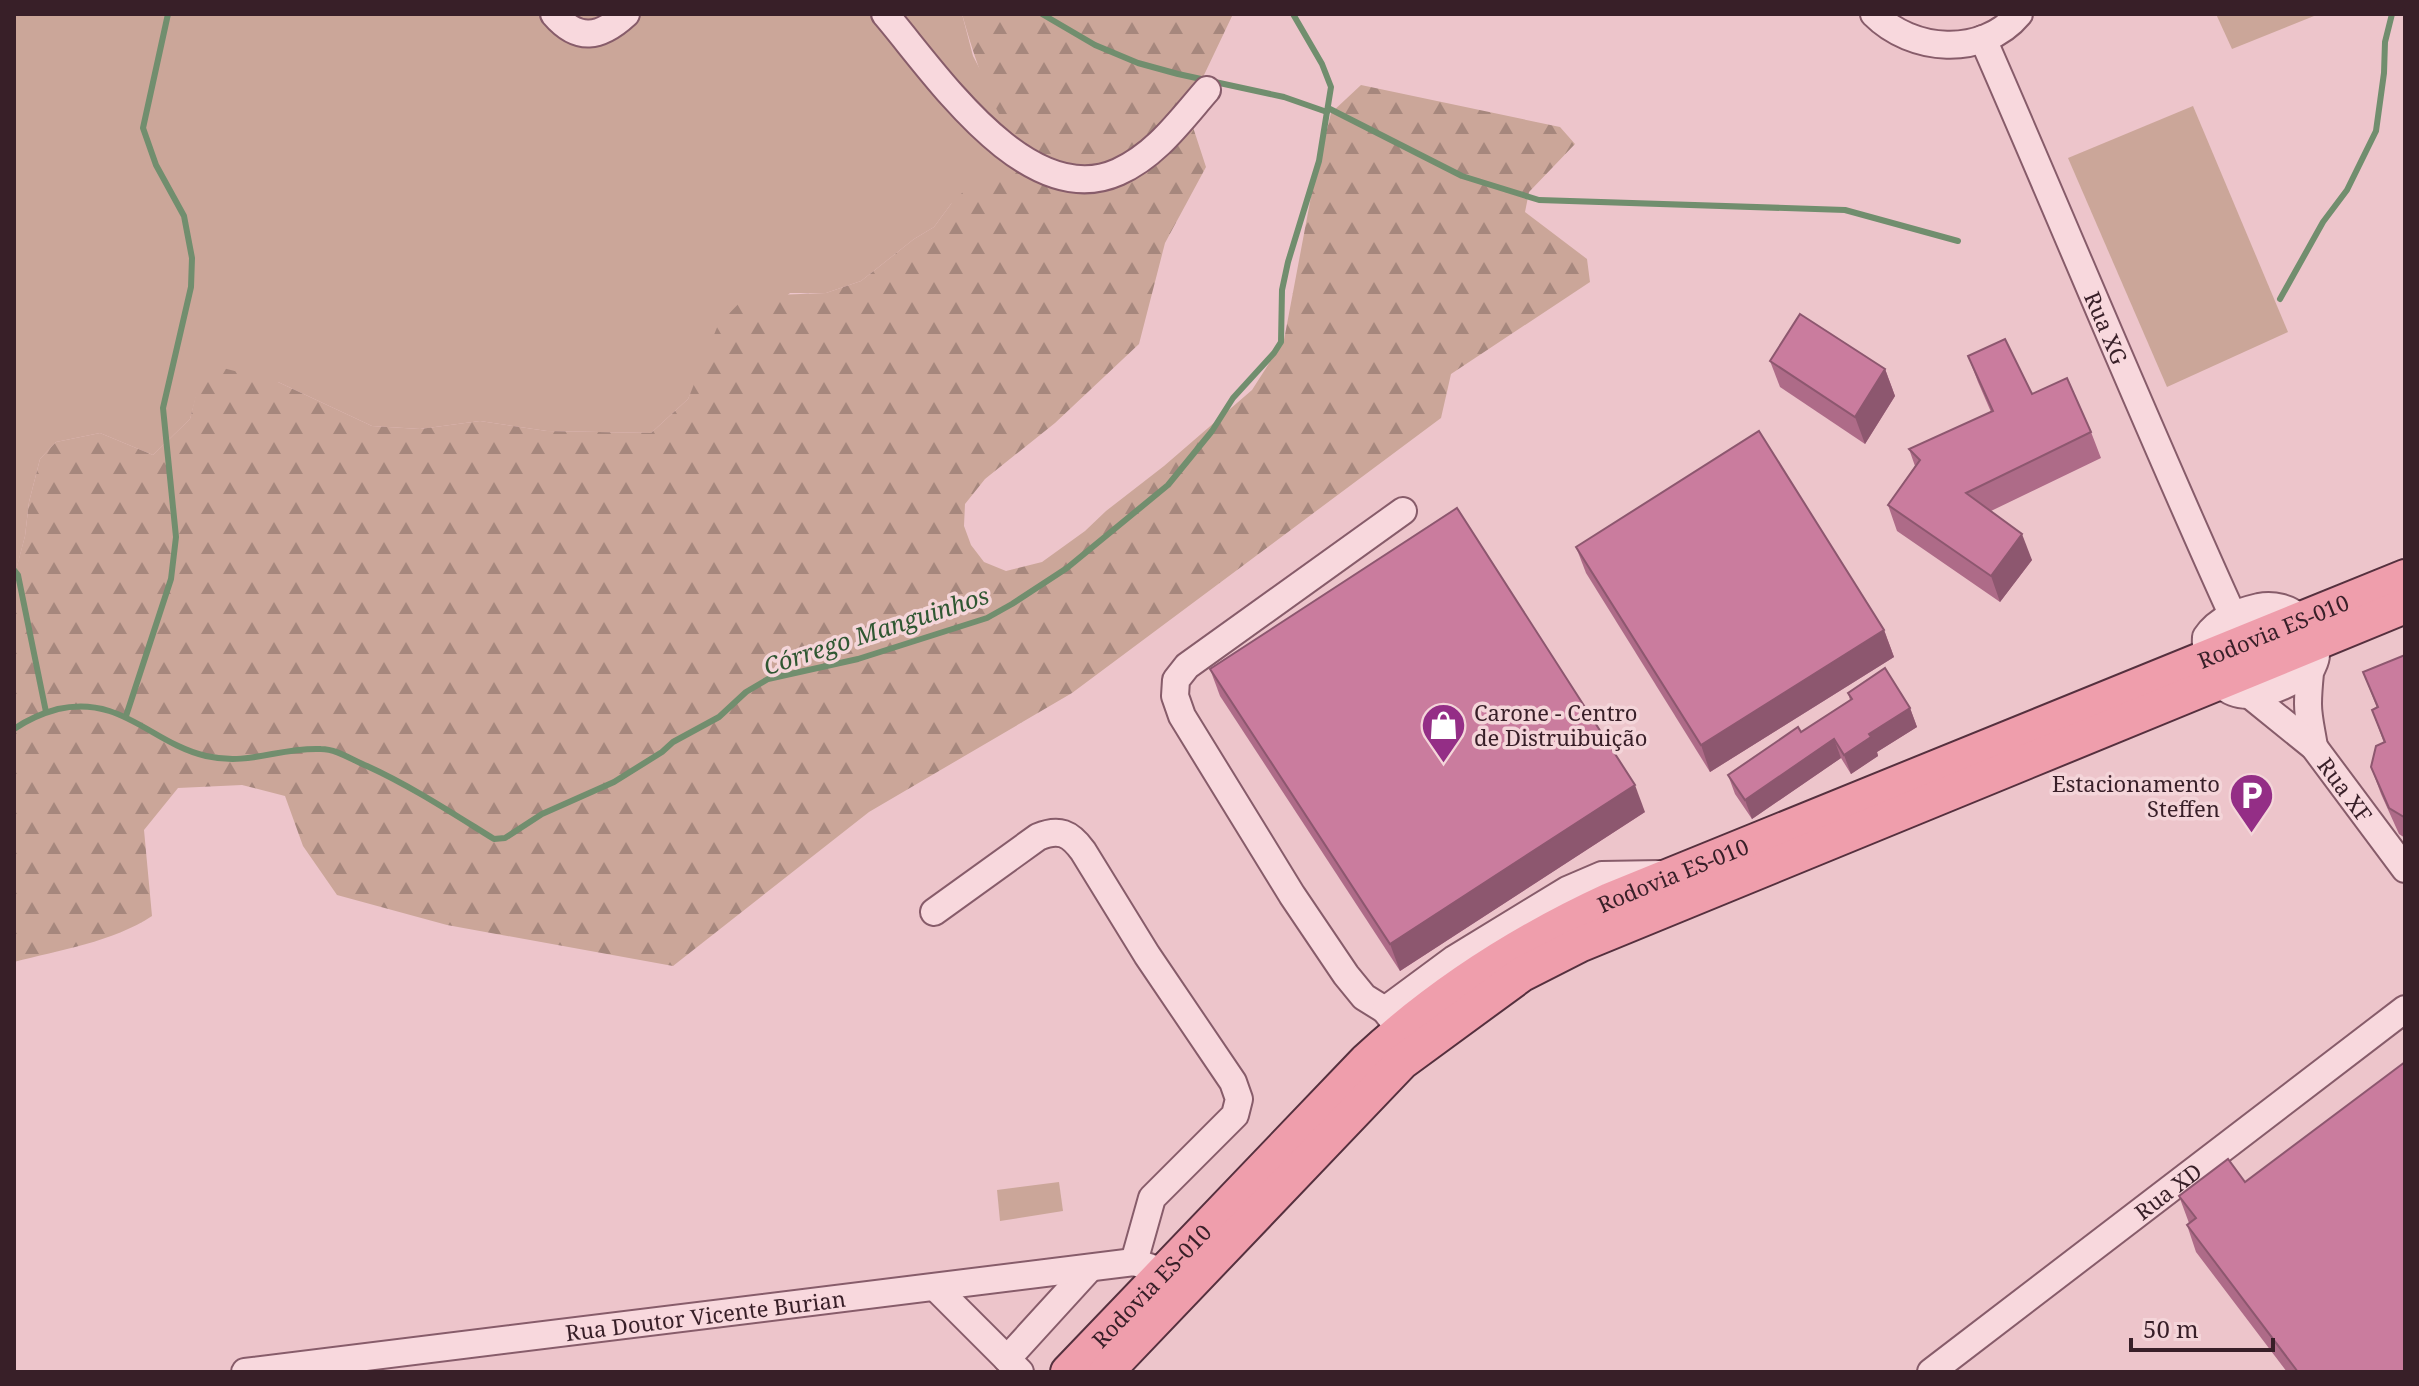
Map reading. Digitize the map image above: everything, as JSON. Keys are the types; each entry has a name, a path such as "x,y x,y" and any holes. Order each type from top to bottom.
{"main road":[{"name":"Rodovia ES-010","path":"2309,643 2405,577"},
{"name":"Rodovia ES-010","path":"1068,1372 1149,1267 1335,1091 1392,1020 1446,993 1520,945 1584,912 1673,875 2212,669 2309,643 2405,606"},
{"name":"Rodovia ES-010","path":"1106,1372 1402,1062 1522,974 1579,945 2212,669"}],"street":[{"path":"554,14 566,28 578,34 595,32 626,14"},
{"path":"885,14 965,111 1003,144 1053,174 1089,178 1119,172 1160,144 1207,90"},
{"path":"1874,14 1887,27 1917,41 1950,46 1983,39 2013,22 2019,14"},
{"name":"Rua XG","path":"1983,39 2083,267 2157,450 2233,616"},
{"path":"1392,1020 1360,992 1292,895 1220,781 1182,716 1175,696 1176,680 1187,666 1403,511"},
{"path":"2212,669 2206,637 2212,627 2262,606 2292,610 2309,643 2261,694 2251,696"},
{"name":"Rua XF","path":"2309,643 2308,706 2314,747"},
{"name":"Rua XF","path":"2212,669 2233,693 2251,696 2314,747 2405,869"},
{"path":"934,912 1038,837 1053,830 1071,836 1233,1082 1239,1099 1235,1115 1152,1198 1149,1267"},
{"name":"Rua XD","path":"1931,1372 2405,1009"},
{"name":"Rua Doutor Vicente Burian","path":"245,1372 1090,1268 1149,1267"},
{"path":"936,1288 1014,1365 1090,1268"}],"green space":[{"path":"14,14 962,14 973,56 1021,148 1014,167 951,204 934,227 861,281 826,293 790,293 703,366 688,399 651,433 547,431 480,421 420,429 372,426 278,382 200,382 190,419 153,455 100,433 56,442 40,459 29,502 25,536 14,569"},
{"path":"962,14 1233,14 1195,94 1190,118 1206,167 1165,243 1139,344 1055,423 985,479 965,504 964,526 971,545 984,562 1006,571 1042,562 1085,531 1252,390 1284,340 1313,186 1331,113 1361,85 1560,127 1575,144 1529,192 1525,212 1587,259 1590,282 1451,374 1441,418 1072,693 869,812 673,966 447,925 337,895 303,846 285,796 242,785 178,788 144,830 152,916 103,939 14,962 14,569 25,536 29,502 40,459 56,442 100,433 153,455 190,419 199,382 223,368 278,382 372,426 420,429 480,421 547,431 651,433 688,399 718,325 746,296 826,293 861,281 934,227 973,182 1014,167 1021,148 1001,118 978,67"},
{"path":"2216,14 2319,14 2232,49"},
{"path":"2193,106 2288,332 2167,387 2068,158"},
{"path":"1059,1182 1063,1211 1000,1221 997,1190"}],"building":[{"path":"1800,314 1885,369 1855,417 1770,361"},
{"path":"2005,339 2032,394 2067,378 2091,432 1966,493 2022,534 1991,576 1888,505 1920,460 1909,449 1993,411 1968,356"},
{"path":"1759,431 1884,630 1701,745 1576,547"},
{"path":"1457,508 1635,785 1390,944 1210,669"},
{"path":"2405,655 2404,817 2389,808 2371,767 2376,746 2385,742 2372,710 2378,707 2363,672"},
{"path":"1885,668 1910,708 1869,734 1871,737 1844,755 1834,739 1745,800 1728,775 1798,727 1801,732 1852,699 1848,693"},
{"path":"2405,1062 2405,1372 2298,1372 2187,1225 2196,1218 2179,1196 2228,1159 2245,1182"}],"waterway":[{"path":"126,716 171,579 176,537 163,408 191,287 192,258 184,216 156,165 143,128 168,14"},
{"path":"1042,14 1095,45 1138,63 1284,97 1327,112"},
{"name":"Córrego Manguinhos","path":"14,729 58,709 80,706 118,714 186,750 206,756 237,759 327,749 400,782 494,839 505,838 542,814 614,782 673,742 719,717 746,692 768,679 858,659 987,618 1067,568 1168,485 1212,431 1233,398 1281,342 1282,290 1319,161 1331,87 1322,64 1293,14"},
{"path":"2280,299 2323,222 2347,190 2376,131 2385,42 2392,14"},
{"path":"1328,108 1462,176 1539,200 1845,210 1958,241"},
{"path":"14,570 18,575 46,712"}],"place":[{"name":"Carone - Centro de Distruibuição","path":"1443,764"},
{"name":"Estacionamento Steffen","path":"2251,835"}]}
